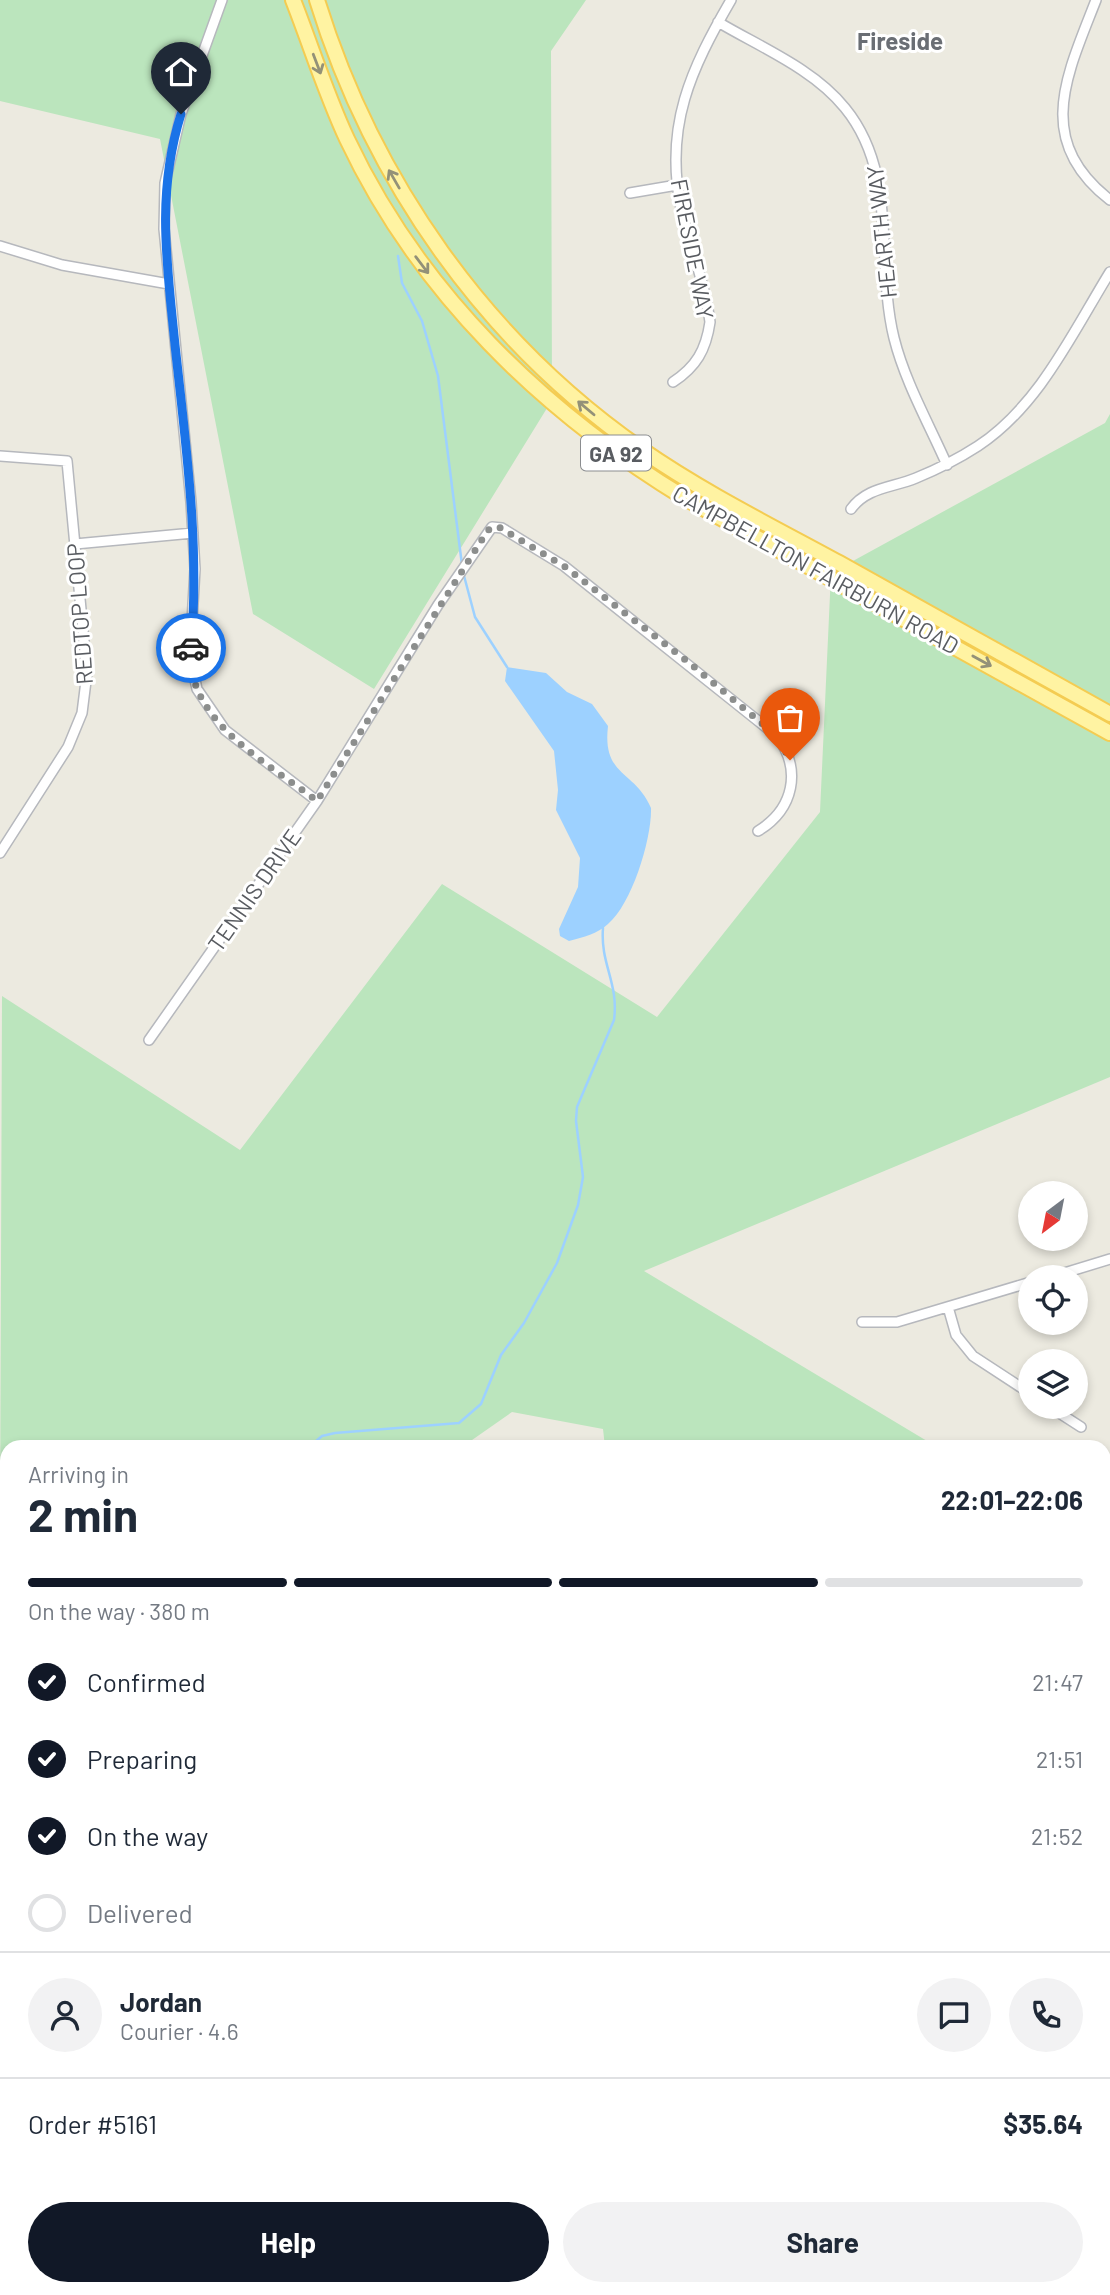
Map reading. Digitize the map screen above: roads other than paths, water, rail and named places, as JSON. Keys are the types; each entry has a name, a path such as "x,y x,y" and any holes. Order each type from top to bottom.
{"main road":[{"name":"CAMPBELLTON FAIRBURN ROAD","path":"293,0 343,129 385,209 418,258 463,315 539,391 600,442 685,498 1110,733"},
{"name":"CAMPBELLTON FAIRBURN ROAD","path":"317,0 361,117 422,225 501,327 570,394 665,466 1110,714"}],"street":[{"path":"222,0 173,140 164,206 193,533 194,615 190,656 197,690 225,730 317,801"},
{"name":"FIRESIDE WAY","path":"673,382 699,358 707,342 708,308 677,185 676,142 682,100 695,64 731,0"},
{"path":"1096,0 1064,83 1061,106 1063,128 1072,157 1089,182 1110,200"},
{"name":"HEARTH WAY","path":"718,22 821,85 845,107 864,137 880,186 888,304 894,338 907,376 947,465"},
{"path":"630,193 677,185"},
{"path":"0,246 62,265 169,284"},
{"path":"850,509 869,492 913,480 947,465 992,435 1036,389 1110,272"},
{"name":"REDTOP LOOP","path":"0,456 67,461 87,673 82,713 68,747 0,853"},
{"name":"TENNIS DRIVE","path":"149,1040 317,801 438,605 492,527 502,528 564,566 777,736 790,760 792,788 780,814 758,831"},
{"path":"75,544 193,533"},
{"path":"1088,1266 1110,1259"},
{"path":"862,1322 897,1322 1018,1287"},
{"path":"948,1307 956,1335 973,1356 1018,1385"},
{"path":"1069,1419 1081,1427"}],"water":[{"path":"507,667 546,673 567,692 592,704 608,726 607,743 615,764 637,786 651,808 648,836 639,870 617,915 590,935 569,941 560,936 559,929 578,887 580,858 556,810 558,790 554,751 505,681"}],"waterway":[{"path":"398,256 402,283 422,321 438,376 462,565"},
{"path":"463,572 475,617 507,667"},
{"path":"317,1440 335,1433 459,1423 481,1404 501,1355 524,1323 557,1263 578,1205 583,1177 576,1121 577,1107 614,1020 614,995 604,952 603,928"}],"district":[{"name":"Fireside","path":"900,40"}]}
